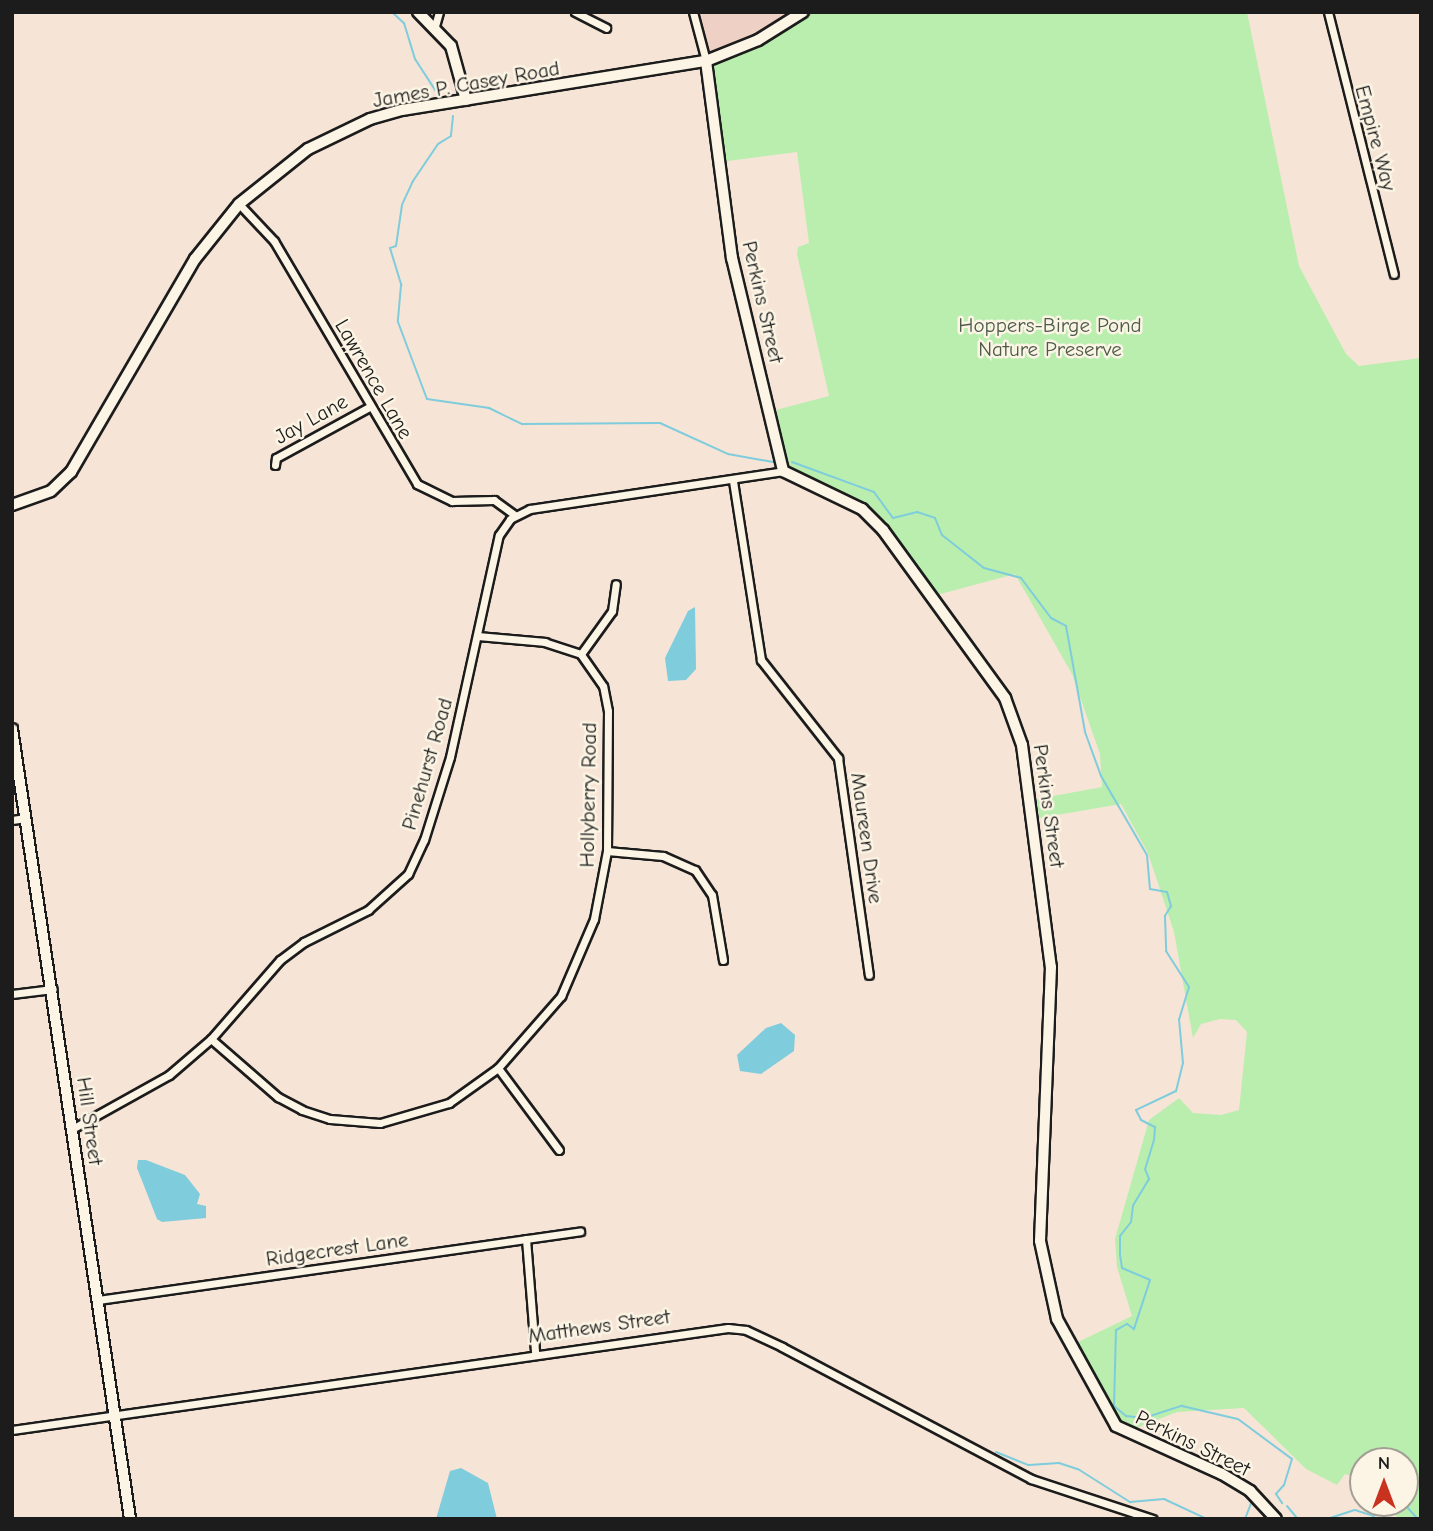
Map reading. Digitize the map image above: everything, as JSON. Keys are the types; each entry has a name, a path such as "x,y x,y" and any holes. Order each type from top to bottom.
{"street":[{"path":"418,12 435,26 455,53 466,100"},
{"path":"435,26 439,12"},
{"path":"575,12 606,28"},
{"name":"Perkins Street","path":"693,12 706,61 730,247 783,471 862,509 883,530 1005,698 1022,745 1051,967 1040,1241 1047,1290 1063,1334 1116,1426 1237,1483 1276,1519"},
{"name":"James P. Casey Road","path":"12,505 51,491 71,472 195,260 239,204 281,167 335,134 402,110 706,61 758,40 803,12"},
{"name":"Empire Way","path":"1328,12 1394,274"},
{"name":"Lawrence Lane","path":"239,204 274,241 408,473 425,490 452,501 494,500 515,515"},
{"name":"Jay Lane","path":"275,465 276,458 369,407"},
{"path":"515,515 783,471"},
{"name":"Maureen Drive","path":"733,481 761,660 838,758 870,975"},
{"name":"Pinehurst Road","path":"72,1129 158,1082 211,1039 280,960 304,942 369,910 408,874 424,840 450,757 499,535 515,515"},
{"path":"478,636 545,642 581,654 612,611 617,584"},
{"name":"Hollyberry Road","path":"211,1039 278,1097 330,1119 364,1123 403,1119 449,1103 498,1068 561,996 594,919 607,851 608,711 603,686 581,654"},
{"name":"Hill Street","path":"12,729 131,1519"},
{"path":"12,820 26,818"},
{"path":"607,851 663,856 695,870 712,895 723,960"},
{"path":"12,994 52,989"},
{"path":"498,1068 559,1150"},
{"name":"Ridgecrest Lane","path":"99,1300 580,1231"},
{"path":"526,1239 535,1352"},
{"name":"Matthews Street","path":"12,1430 710,1328 746,1330 1031,1479 1153,1519"}],"shaded area":[{"path":"693,12 802,12 706,61"}],"green space":[{"name":"Hoppers-Birge Pond Nature Preserve","path":"802,12 1247,12 1299,266 1346,354 1359,366 1421,358 1421,1519 1398,1517 1419,1517 1419,1447 1349,1447 1349,1475 1345,1474 1337,1485 1306,1469 1244,1408 1177,1412 1136,1428 1120,1420 1072,1345 1132,1316 1117,1267 1115,1239 1149,1120 1179,1098 1193,1113 1221,1115 1239,1110 1247,1032 1236,1020 1220,1019 1201,1024 1193,1038 1174,932 1148,853 1121,804 1039,818 1037,799 1102,787 1100,754 1072,674 1015,574 933,596 862,509 783,471 771,417 777,415 776,410 829,396 797,254 798,247 809,243 797,152 720,162 706,61"}],"water":[{"path":"695,607 696,669 686,680 668,681 665,658 688,611"},
{"path":"781,1023 795,1035 794,1051 761,1074 740,1071 737,1055 766,1028"},
{"path":"138,1160 146,1160 185,1175 200,1194 197,1204 206,1206 206,1218 162,1222 157,1219 137,1168"},
{"path":"461,1468 488,1483 497,1519 436,1519 450,1471"}],"waterway":[{"path":"392,12 404,23 415,59 436,91"},
{"path":"453,116 451,136 438,144 413,181 402,205 396,246 390,248 401,285 398,322 427,399 489,408 522,424 660,423 728,454 773,462"},
{"path":"792,462 874,492 893,518 917,512 935,518 942,535 984,568 1021,578 1051,618 1066,626 1085,732 1101,776 1147,855 1150,889 1167,892 1171,906 1165,916 1166,951 1189,987 1179,1019 1183,1063 1176,1091 1136,1110 1141,1120 1155,1127 1154,1140 1145,1169 1149,1179 1133,1206 1131,1222 1120,1236 1120,1255 1122,1268 1150,1280 1134,1329 1127,1324 1116,1330 1114,1406 1126,1416 1144,1418 1182,1406 1238,1419 1292,1459 1284,1485 1276,1494 1282,1503"},
{"path":"996,1452 1029,1465 1059,1463 1078,1469 1130,1502 1164,1499 1207,1519"},
{"path":"1245,1519 1251,1503"},
{"path":"1327,1519 1355,1510 1373,1516 1404,1504 1418,1519"},
{"path":"1287,1506 1298,1519"}]}
